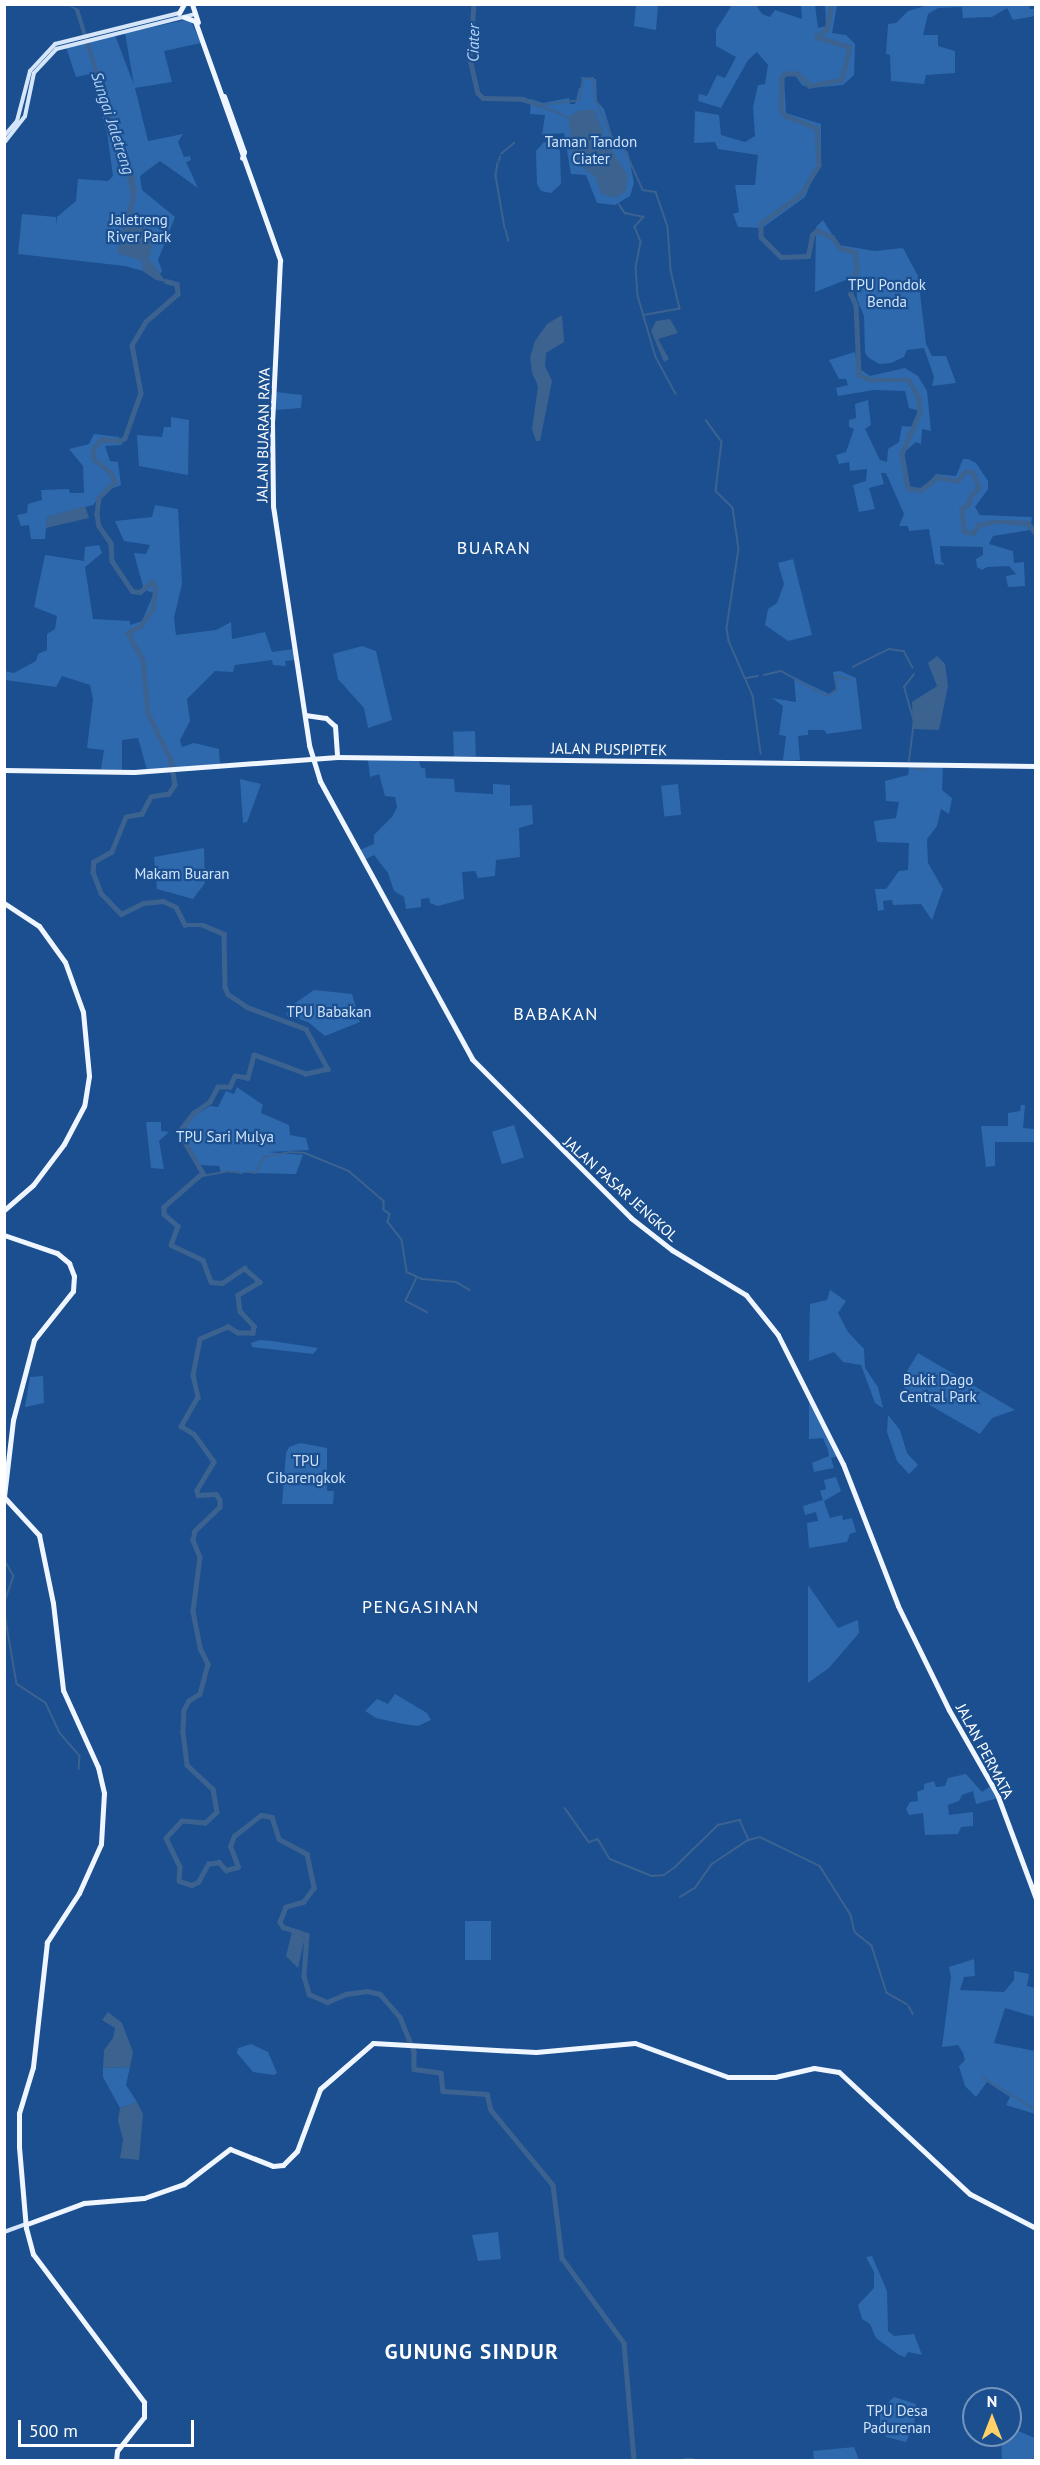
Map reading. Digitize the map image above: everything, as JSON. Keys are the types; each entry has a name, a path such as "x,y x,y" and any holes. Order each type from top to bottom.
{"main road":[{"path":"182,15 184,4"},
{"path":"4,136 17,121 25,81 36,61 55,44 80,38 94,38 182,15 194,9"},
{"name":"JALAN BUARAN RAYA","path":"194,9 241,160 280,260 272,415 273,506 313,759"},
{"path":"4,143 20,126 30,82 40,64 56,49 93,33 182,15"},
{"name":"JALAN BUARAN RAYA","path":"182,15 195,21 201,35"},
{"path":"307,717 327,718 335,726 337,757"},
{"path":"268,762 304,756 309,745"},
{"name":"JALAN PUSPIPTEK","path":"4,770 171,770 337,757 1035,766"},
{"name":"JALAN PASAR JENGKOL","path":"313,759 316,771 472,1059 631,1218 672,1250 746,1295 778,1335 843,1464 904,1617"},
{"path":"288,762 306,762 316,771"},
{"path":"4,903 39,926 65,962 82,1012 89,1076 84,1106 64,1144 33,1185 4,1210"},
{"path":"4,1234 57,1253 72,1269 74,1283 68,1297 34,1340 13,1420 4,1497 39,1535 53,1604 63,1690 98,1767 105,1807 101,1844 79,1893 47,1945 33,2067 18,2118 27,2224 30,2246 39,2266 144,2402 144,2416 117,2451 116,2460"},
{"name":"JALAN PERMATA","path":"904,1617 949,1710 997,1794 1035,1899"},
{"path":"4,2232 84,2202 144,2198 174,2187 197,2177 230,2149 273,2166 284,2165 301,2144 316,2096 362,2050 381,2042 413,2047 536,2052 635,2043 728,2077 775,2077 807,2068 833,2070 867,2095 970,2194 1035,2228"}],"green space":[{"path":"932,4 1029,5 1030,9 1035,9 1035,16 1013,20 1007,8 992,17 963,18 962,7 938,8 928,14 923,35 938,35 938,46 955,51 955,73 926,75 924,84 891,81 890,55 886,54 888,24 896,23 908,11"},
{"path":"636,5 658,5 656,30 634,26"},
{"path":"732,5 756,5 762,14 770,17 775,10 802,19 801,5 815,5 818,28 826,26 825,5 837,5 832,33 846,35 855,44 854,75 843,85 810,88 802,85 794,74 784,77 786,113 821,124 821,159 805,197 762,228 738,227 733,214 739,212 735,185 755,185 758,155 718,149 715,142 694,143 695,111 719,115 721,135 745,142 755,136 753,107 758,85 765,84 768,65 757,52 748,60 721,108 698,101 699,94 707,96 717,75 725,78 736,57 716,46 716,30"},
{"name":"Jaletreng River Park","path":"190,19 201,43 164,51 172,82 135,88 148,141 183,134 178,142 184,157 190,156 191,160 186,162 198,188 160,161 140,176 142,190 175,217 158,260 162,271 156,280 143,271 125,266 18,254 22,214 56,217 56,227 57,217 76,201 78,179 108,181 113,176 107,132 90,74 76,77 66,47 115,35 134,85 125,33"},
{"name":"Taman Tandon Ciater","path":"581,77 596,79 597,101 604,109 613,139 628,152 634,183 630,196 615,205 597,203 586,175 571,174 564,133 542,135 545,115 530,114 531,99 543,103 569,98 570,104 575,104 579,88 583,87"},
{"path":"544,142 556,144 560,151 561,184 551,193 541,191 537,184 536,151"},
{"name":"TPU Pondok Benda","path":"823,220 839,245 875,251 903,248 918,276 926,344 932,356 946,356 956,383 932,386 934,377 924,348 907,350 904,357 891,363 879,364 869,358 865,353 864,316 857,299 856,276 815,292 816,227"},
{"path":"855,352 857,367 870,376 905,368 918,376 927,391 931,431 922,429 921,444 916,442 902,454 907,484 916,491 923,489 936,474 956,476 963,459 968,459 976,463 988,481 988,489 975,507 980,515 1032,517 1030,530 993,536 989,544 1013,551 1014,563 1024,562 1025,586 1008,587 1006,576 1016,574 1009,566 987,567 982,570 977,567 976,559 983,555 983,547 940,546 941,561 945,565 935,564 929,529 909,531 908,526 899,526 904,514 886,473 881,473 884,484 869,488 875,509 859,512 853,485 866,481 867,469 850,471 849,462 839,464 836,455 846,452 854,429 849,427 849,420 856,418 855,404 868,400 871,425 865,429 880,460 887,462 888,449 899,442 902,426 916,427 920,411 909,408 905,391 874,390 838,396 836,388 848,385 846,379 839,379 829,360"},
{"path":"276,392 302,395 301,408 274,410"},
{"path":"171,417 189,420 188,475 139,466 137,435 162,437 164,427 171,427"},
{"path":"94,434 119,437 122,445 105,446 110,461 118,462 121,485 105,491 93,505 47,517 45,539 31,539 29,525 21,526 17,515 27,513 28,504 42,500 41,490 69,489 70,493 84,493 83,466 69,449 89,444"},
{"path":"155,505 178,509 182,584 174,618 176,635 216,630 231,622 232,639 265,632 272,652 294,649 296,660 285,661 286,666 273,665 272,660 235,665 233,672 215,671 187,699 190,721 180,740 182,747 194,743 219,749 220,764 147,770 138,738 122,740 122,770 101,769 104,750 87,748 93,699 90,685 62,676 56,687 5,680 4,671 14,673 36,661 38,654 47,650 47,634 55,629 57,616 34,607 45,555 84,561 85,547 99,545 102,553 85,567 93,619 130,621 130,625 142,621 154,593 144,590 134,553 146,554 150,545 124,541 115,521 152,517"},
{"path":"793,559 812,635 788,641 765,625 768,609 777,603 784,584 778,563"},
{"path":"362,646 376,651 392,720 368,728 364,708 338,679 333,654"},
{"path":"840,671 856,678 862,729 827,734 824,730 808,730 808,735 798,736 800,760 783,760 786,736 779,735 783,706 772,698 796,702 794,677 829,694 836,689 833,672"},
{"path":"475,731 476,756 454,757 453,732"},
{"path":"368,760 419,761 421,768 425,768 426,778 454,779 455,792 493,794 493,784 510,785 510,806 532,805 533,824 519,828 520,857 496,860 495,876 478,878 475,871 462,872 464,899 438,906 430,903 429,898 421,899 421,907 406,909 404,897 394,891 388,873 374,855 364,860 360,850 374,844 374,835 392,817 397,807 395,797 385,796 379,774 370,777"},
{"path":"909,766 943,766 942,790 952,798 949,814 941,809 937,826 927,839 928,863 943,889 932,920 921,904 893,905 892,900 883,901 884,910 878,911 875,889 886,889 899,871 908,870 909,843 877,842 874,821 896,818 899,802 886,801 885,781 908,775"},
{"path":"240,779 261,784 247,822 243,823"},
{"path":"678,784 681,815 664,817 661,786"},
{"name":"Makam Buaran","path":"204,848 205,883 193,899 157,889 154,857"},
{"name":"TPU Babakan","path":"314,990 352,994 360,1022 325,1036 308,1022 286,1015 291,1006"},
{"name":"TPU Sari Mulya","path":"237,1087 263,1105 261,1113 289,1125 290,1135 306,1138 309,1150 268,1152 303,1155 296,1174 221,1172 219,1166 199,1165 186,1144 179,1140 190,1118 210,1106 218,1107 226,1091 234,1094"},
{"path":"1021,1105 1025,1105 1023,1128 1035,1129 1035,1142 995,1142 995,1166 986,1167 981,1126 1008,1126 1008,1113 1020,1111"},
{"path":"146,1122 161,1122 161,1131 169,1132 159,1141 164,1169 151,1168"},
{"path":"514,1125 524,1158 502,1164 492,1132"},
{"path":"830,1290 846,1301 838,1313 848,1332 864,1349 865,1368 878,1387 883,1408 875,1403 861,1365 843,1362 834,1352 809,1361 810,1304 827,1300"},
{"path":"260,1340 318,1348 313,1354 252,1347 251,1343"},
{"name":"Bukit Dago Central Park","path":"918,1353 1015,1410 992,1418 980,1434 926,1403 906,1391 901,1381"},
{"path":"43,1376 44,1403 25,1407 30,1377"},
{"path":"809,1396 839,1456 831,1458 834,1468 814,1472 812,1463 829,1456 823,1438 809,1439"},
{"path":"888,1415 900,1430 907,1453 918,1465 909,1474 897,1461 887,1432"},
{"name":"TPU Cibarengkok","path":"300,1443 327,1448 327,1491 334,1491 333,1504 282,1504 286,1453 289,1447"},
{"path":"836,1477 841,1491 824,1501 830,1518 842,1515 843,1520 852,1518 856,1532 850,1534 847,1542 809,1548 807,1523 818,1521 816,1512 805,1515 803,1506 823,1500 820,1491 826,1489 824,1480"},
{"path":"808,1585 838,1628 858,1620 859,1633 829,1668 808,1683"},
{"path":"395,1694 427,1713 431,1720 418,1726 403,1724 376,1718 365,1711 377,1699 388,1704"},
{"path":"966,1774 982,1792 992,1785 998,1798 976,1804 973,1791 962,1795 959,1801 948,1805 949,1815 973,1812 973,1826 961,1827 958,1834 925,1835 923,1813 909,1815 906,1809 910,1802 918,1801 917,1792 924,1789 924,1784 934,1781 936,1787 945,1786 948,1778"},
{"path":"465,1921 491,1921 491,1960 465,1960"},
{"path":"974,1959 975,1976 964,1977 960,1990 1004,1992 1014,1980 1014,1971 1029,1974 1027,1986 1035,1988 1035,2017 1005,2008 994,2043 1035,2051 1035,2114 1006,2105 1010,2097 987,2082 976,2097 965,2086 959,2066 965,2060 958,2045 942,2047 951,1977 949,1967"},
{"path":"251,2044 268,2052 277,2073 274,2075 253,2072 237,2053 238,2048"},
{"path":"130,2067 126,2085 137,2102 120,2108 103,2077 103,2068"},
{"path":"498,2232 501,2259 478,2261 472,2235"},
{"path":"872,2256 887,2291 888,2331 894,2336 914,2334 922,2355 908,2352 905,2357 899,2355 876,2338 870,2324 862,2319 858,2305 874,2288 874,2272 866,2257"},
{"name":"TPU Desa Padurenan","path":"894,2397 916,2404 914,2425 906,2442 886,2437 880,2427 880,2411"},
{"path":"1022,2433 1035,2438 1035,2460 1002,2460 1001,2447 1022,2447"},
{"path":"854,2447 859,2460 814,2460 813,2451"}],"water":[{"path":"68,5 79,9 122,149 133,168 137,192 133,210 136,223 156,232 149,259 164,279 172,281 169,283 156,280 143,271 142,261 117,253 131,196 129,185 75,10"},
{"path":"580,110 595,110 607,142 628,176 625,192 615,198 601,194 595,176 574,162 568,117"},
{"path":"562,315 564,342 546,353 545,366 552,381 540,441 536,441 532,429 538,386 532,373 530,357 535,341 547,324"},
{"path":"670,319 678,333 658,339 669,359 664,362 651,331 656,321"},
{"path":"85,506 89,518 46,528 47,517"},
{"path":"937,656 945,664 948,686 939,730 913,729 912,702 937,686 928,663"},
{"path":"292,1932 305,1937 298,1968 286,1956"},
{"path":"108,2012 122,2023 133,2052 130,2067 103,2068 104,2050 113,2038 115,2028 102,2020"},
{"path":"137,2102 143,2114 139,2160 120,2158 123,2140 118,2120 120,2108"}],"waterway":[{"name":"Ciater","path":"474,4 470,59 478,93 483,98 522,99 540,105"},
{"path":"832,4 827,29 817,37 850,47 842,80 810,86 797,74 785,74 782,78 781,110 786,116 817,128 819,165 801,195 761,224 761,237 781,257 808,256 812,235 817,230 832,237 840,248 855,252 857,267 851,294 856,305 859,375 872,380 909,380 919,398 920,412 902,454 908,488 921,490 937,477 957,481 965,472 973,472 979,488 971,496 969,504 962,509 964,531 973,533 978,525 1009,522 1028,523 1036,534"},
{"path":"540,105 579,100 583,79 593,78 597,102 613,139 623,145 643,190 656,192 668,226 671,270 680,309 646,315"},
{"name":"Ciater","path":"541,106 568,117"},
{"path":"501,154 514,143"},
{"path":"499,161 500,157"},
{"path":"498,163 496,176 505,228"},
{"path":"619,204 625,213 644,217 635,227 641,242 636,267 638,296 656,357 676,394"},
{"path":"506,230 509,241"},
{"name":"Sungai Jaletreng","path":"166,281 177,284 178,294 146,322 132,345 141,393 125,438 121,441 101,440 93,450 94,459 111,473 115,482 99,498 97,514 99,526 111,543 112,561 132,591 140,592 152,582 156,587 153,609 141,626 128,633 143,660 148,713 171,760 175,785 169,794 151,797 142,814 126,817 112,852 94,862 93,872 101,893 121,914 144,903 163,901 176,907 185,925 203,925 224,934 225,987 228,994 247,1007 306,1029 328,1069 306,1074 254,1055 248,1078 235,1076 230,1087 218,1087 210,1102 194,1113 179,1132 203,1173 164,1207 164,1214 178,1226 171,1245 203,1260 211,1282 222,1283 244,1268 260,1282 238,1295 240,1311 254,1326 253,1333 238,1333 228,1327 200,1339 193,1375 198,1397 181,1426 194,1434 214,1462 197,1490 198,1495 216,1494 220,1500 220,1507 195,1531 193,1540 200,1557 193,1611 200,1648 208,1664 200,1694 189,1701 184,1710 183,1732 187,1765 213,1789 217,1812 205,1823 182,1821 166,1838 180,1867 179,1881 191,1885 198,1882 208,1864 219,1862 226,1870 238,1867 230,1846 234,1836 261,1815 272,1817 279,1839 307,1854 314,1888 304,1902 286,1907 280,1922 283,1927 307,1935 304,1976 309,1994 327,2002 346,1994 367,1991 380,1994 400,2017 414,2052 414,2069 441,2073 443,2091 487,2094 491,2110 553,2185 562,2258 624,2343 634,2460"},
{"path":"706,420 722,442 716,491 733,508 739,549 727,628 729,641 753,696 761,753"},
{"path":"853,667 889,649 904,651 913,668"},
{"path":"764,675 781,671 827,696 837,690 836,676 852,680"},
{"path":"909,761 914,722 904,687 914,674"},
{"path":"746,678 758,676"},
{"path":"910,767 926,770"},
{"path":"248,1171 256,1173 264,1157 290,1152 305,1153 349,1171 384,1201 384,1210 390,1214 388,1222 402,1240 407,1272 422,1279 456,1282 470,1290"},
{"path":"203,1176 229,1171 242,1173"},
{"path":"417,1278 406,1301 427,1312"},
{"path":"4,1559 14,1576 4,1605"},
{"path":"4,1608 17,1684 46,1703 60,1733 80,1756 79,1769"},
{"path":"565,1808 589,1842 598,1839 610,1859 652,1876 664,1875 674,1868 718,1825 740,1820 749,1840 760,1837 820,1866 851,1915 855,1932 872,1946 887,1993 907,2004"},
{"path":"680,1897 695,1888 712,1864 748,1840"},
{"path":"909,2006 913,2014"},
{"path":"982,2077 1036,2110"},
{"path":"685,2460 693,2460"}],"district":[{"name":"BUARAN","path":"494,548"},
{"name":"BABAKAN","path":"556,1014"},
{"name":"PENGASINAN","path":"421,1607"},
{"name":"GUNUNG SINDUR","path":"472,2352"}]}
